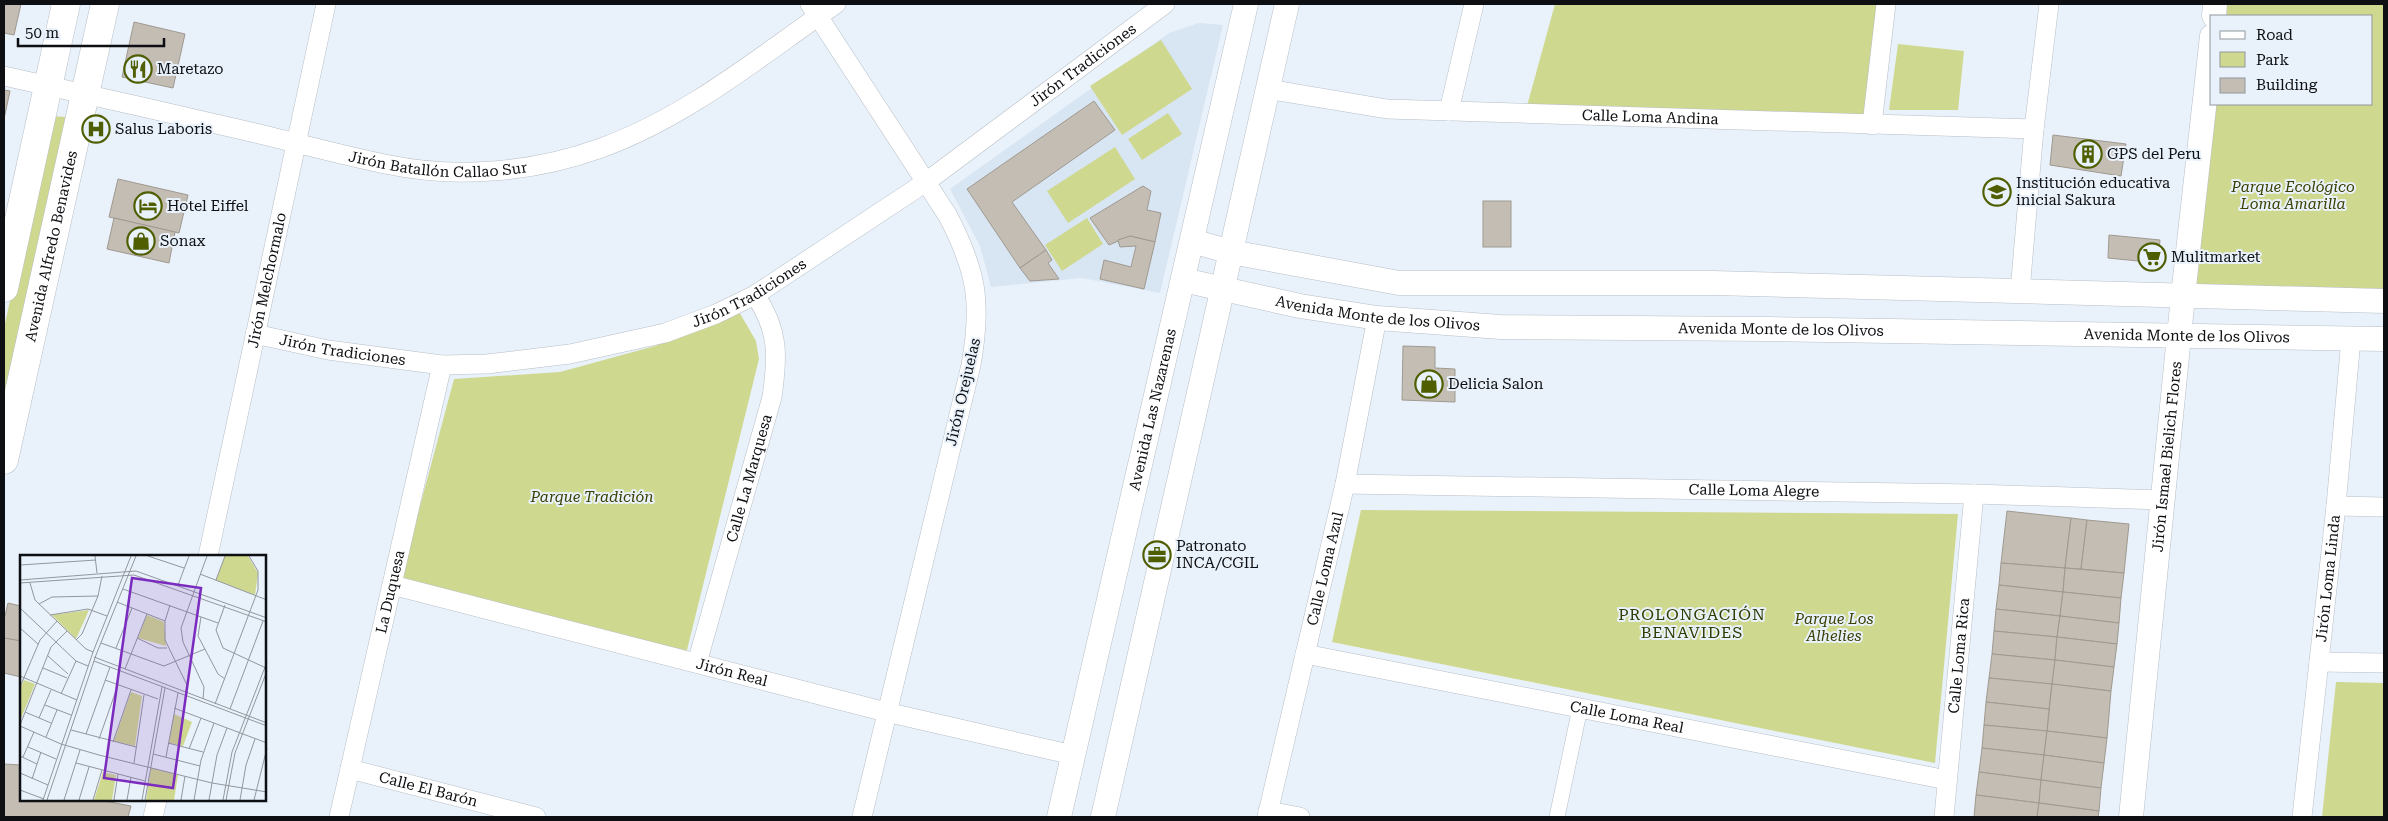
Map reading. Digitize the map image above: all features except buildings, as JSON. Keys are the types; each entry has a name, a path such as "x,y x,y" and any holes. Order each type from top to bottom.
{"main road":[{"path":"5,281 66,4"},
{"name":"Avenida Alfredo Benavides","path":"4,460 105,4"}],"street":[{"name":"Jirón Melchormalo","path":"208,555 326,4"},
{"name":"Jirón Batallón Callao Sur","path":"4,76 390,165 424,170 461,172 504,170 552,162 600,148 658,124 714,91 814,10 836,4"},
{"name":"Jirón Tradiciones","path":"255,334 328,350 442,365 487,364 532,359 641,340 716,314 755,295 926,182 1164,4"},
{"name":"Avenida Las Nazarenas","path":"1059,817 1246,4"},
{"path":"1102,817 1287,4"},
{"path":"1449,111 1474,4"},
{"path":"1872,125 1886,4"},
{"path":"2020,291 2034,128 2049,4"},
{"name":"Jirón Orejuelas","path":"814,10 948,216 964,247 973,274 978,301 977,332 971,365 862,817"},
{"name":"Jirón Ismael Bielich Flores","path":"2131,817 2183,296 2210,54"},
{"name":"Calle Loma Andina","path":"1267,89 1387,109 1872,125 2034,128"},
{"path":"1192,241 1230,252 1399,283 1713,283 2384,301"},
{"name":"Avenida Monte de los Olivos","path":"1183,280 1300,306 1377,318 1501,328 2384,339"},
{"name":"Calle La Marquesa","path":"696,663 772,397 776,364 775,336 767,313 755,295"},
{"name":"Calle Loma Azul","path":"1268,814 1345,484 1377,318"},
{"name":"Jirón Loma Linda","path":"2302,817 2336,506 2351,339"},
{"name":"La Duquesa","path":"339,817 442,365"},
{"name":"Calle Loma Alegre","path":"1345,484 1974,494 2162,500"},
{"name":"Calle Loma Rica","path":"1944,817 1974,494"},
{"path":"2336,506 2384,507"},
{"name":"Jirón Real","path":"392,585 886,712 1073,755"},
{"name":"Calle Loma Real","path":"1305,654 1947,780"},
{"path":"2319,662 2384,663"},
{"path":"1557,817 1580,708"},
{"name":"Calle El Barón","path":"350,769 536,817"},
{"path":"153,817 157,801"},
{"path":"1268,814 1300,817"}],"shaded area":[{"path":"1199,23 1223,25 1160,293 1082,278 991,287 980,246 950,189 1169,33"}],"green space":[{"path":"1555,4 1878,4 1865,117 1527,106"},
{"name":"Parque Ecológico Loma Amarilla","path":"2221,4 2384,4 2384,289 2191,286 2212,105 2373,105 2373,15 2219,15"},
{"path":"1161,40 1192,89 1122,135 1090,86"},
{"path":"1898,44 1964,51 1958,110 1889,110"},
{"path":"1168,113 1182,134 1142,160 1128,139"},
{"path":"51,116 66,117 4,405 4,328"},
{"path":"1115,147 1135,179 1068,223 1047,191"},
{"path":"1087,218 1103,244 1062,271 1045,245"},
{"name":"Parque Tradición","path":"738,310 756,341 759,359 686,654 400,581 454,379 560,372 655,346 703,327"},
{"name":"Parque Los Alhelies","path":"1361,510 1958,514 1935,763 1332,642"},
{"path":"2336,682 2384,683 2384,817 2322,817"}],"place":[{"name":"Maretazo","path":"138,69"},
{"name":"Salus Laboris","path":"96,129"},
{"name":"GPS del Peru","path":"2088,154"},
{"name":"Institución educativa inicial Sakura","path":"1997,192"},
{"name":"Hotel Eiffel","path":"148,206"},
{"name":"Sonax","path":"141,241"},
{"name":"Mulitmarket","path":"2152,257"},
{"name":"Delicia Salon","path":"1429,384"},
{"name":"Patronato INCA/CGIL","path":"1157,555"}],"district":[{"name":"PROLONGACIÓN BENAVIDES","path":"1692,623"}]}
